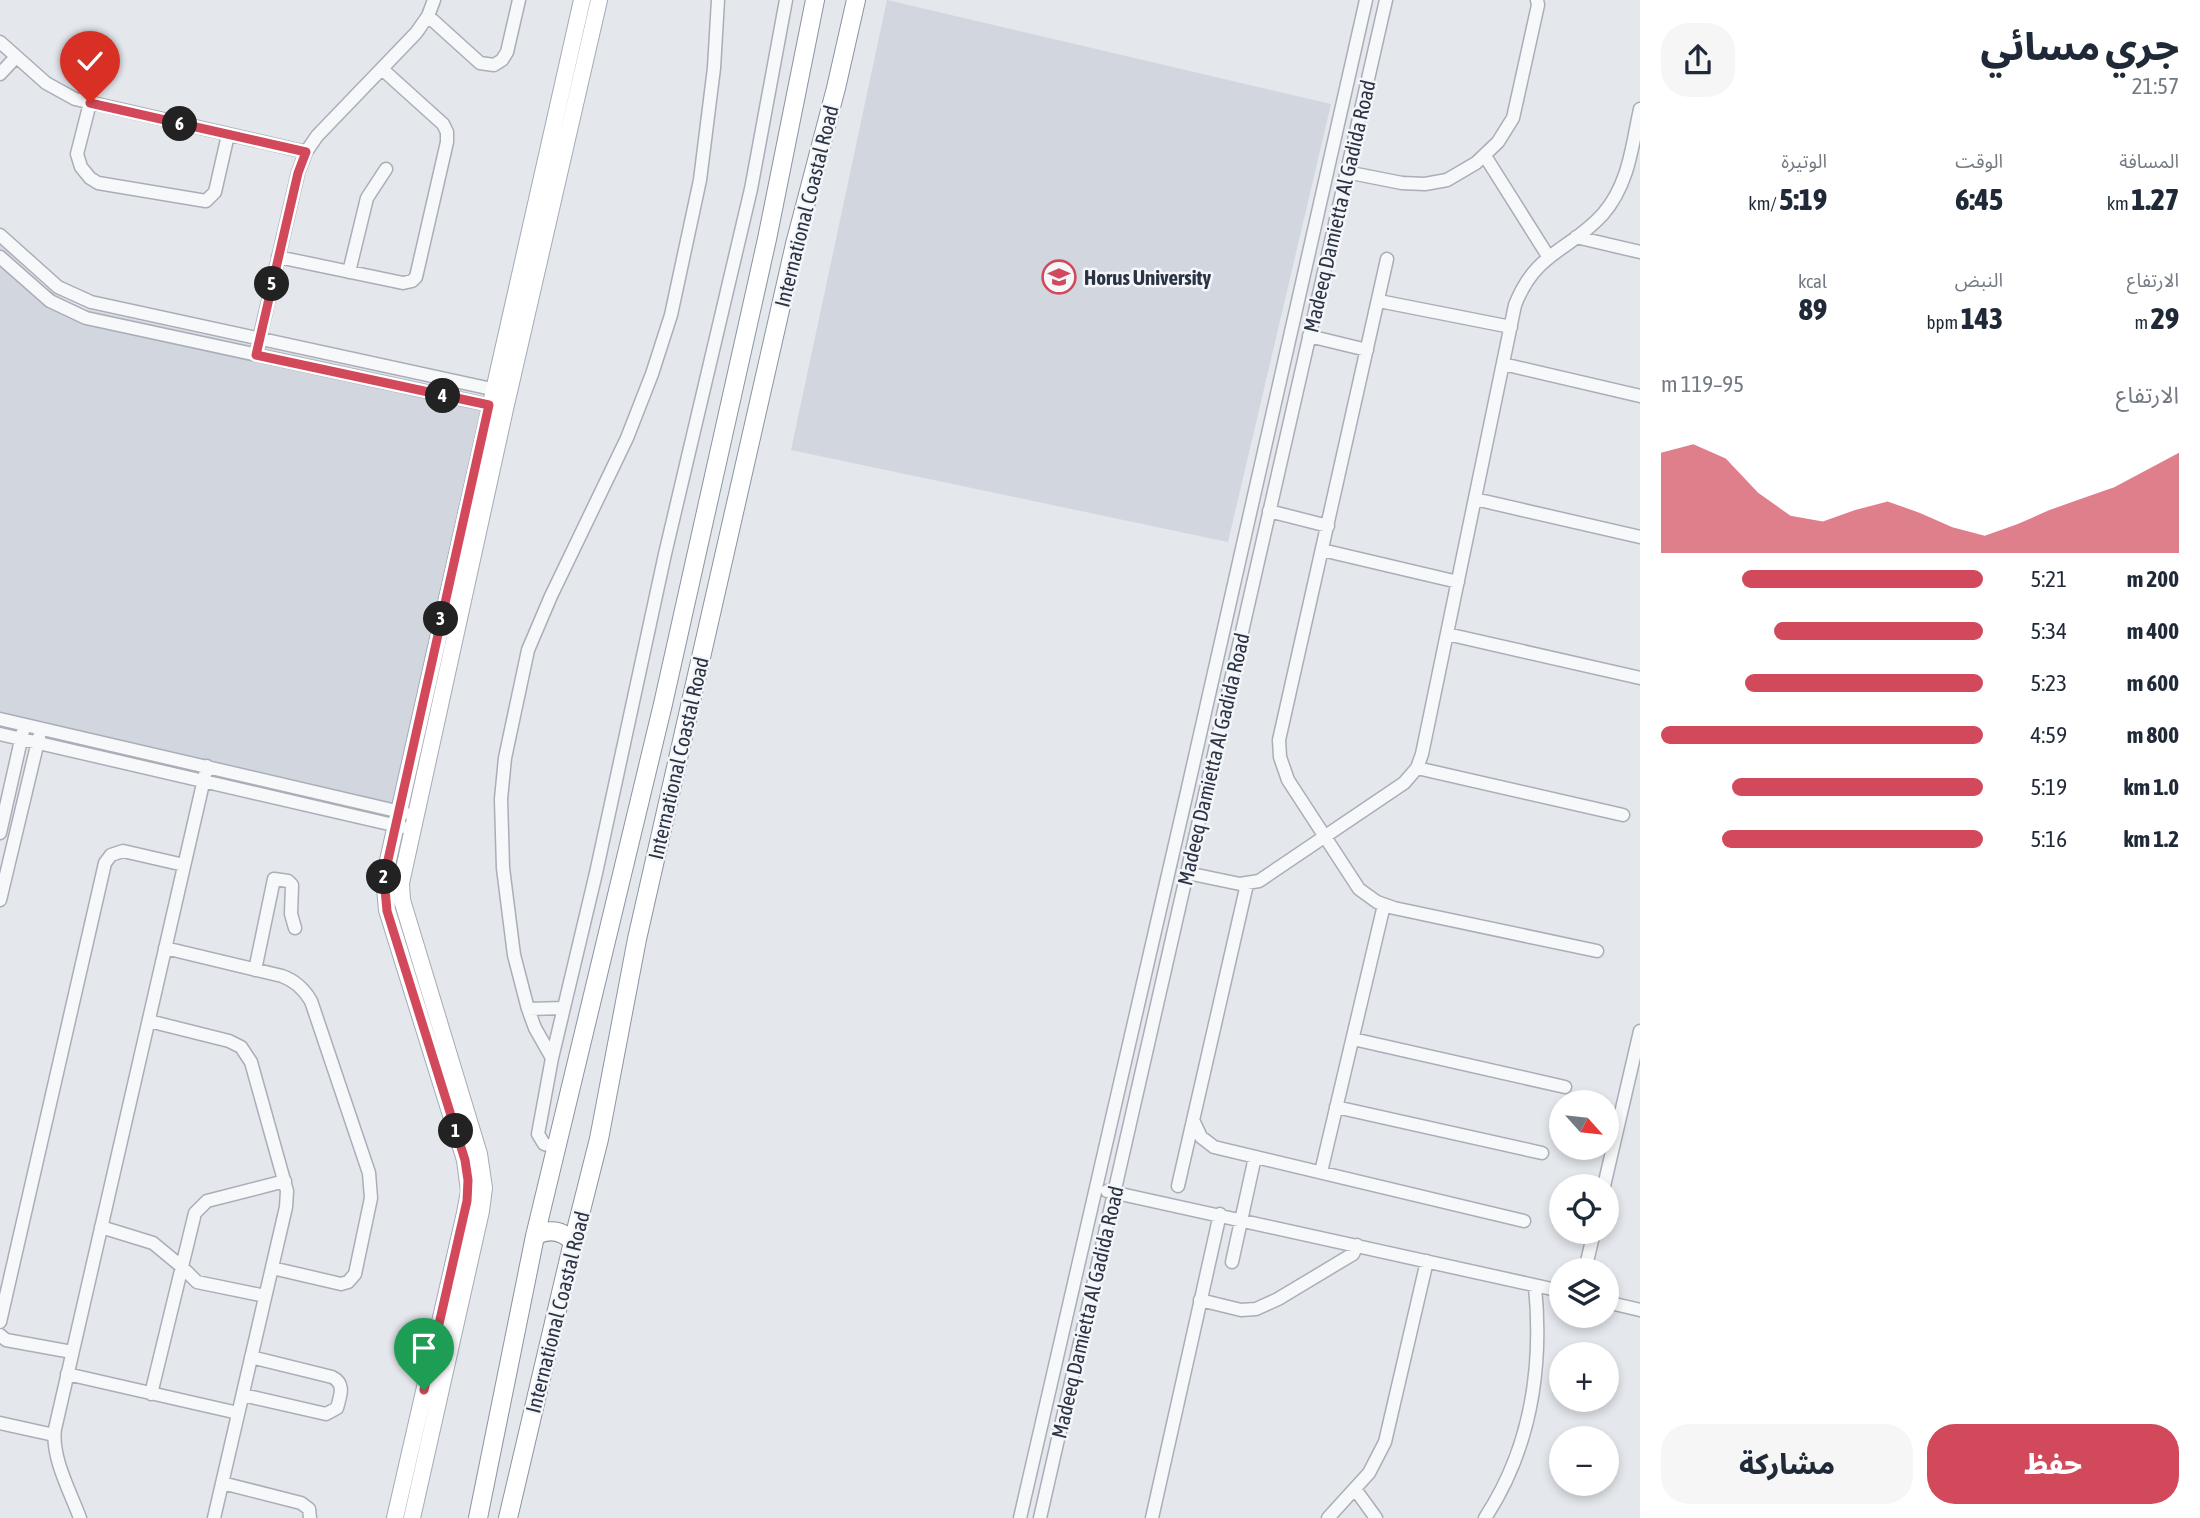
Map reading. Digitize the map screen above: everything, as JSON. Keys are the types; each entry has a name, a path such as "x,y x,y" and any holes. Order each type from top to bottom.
{"highway":[{"name":"International Coastal Road","path":"478,1518 535,1236 669,677 767,239 815,0"},
{"name":"International Coastal Road","path":"508,1518 599,1139 637,939 792,257 856,0"},
{"path":"535,1236 555,1231 573,1242"}],"main road":[{"path":"412,1518 484,1188 479,1154 402,900 402,873 582,0"},
{"path":"395,1518 469,1191 465,1160 386,903 385,870 599,0"}],"street":[{"path":"256,355 298,173 306,152 317,136 416,33 428,16 434,0"},
{"path":"428,16 480,63 494,65 502,60 507,52 519,0"},
{"path":"552,1058 528,1009 514,955 503,867 501,799 505,758 528,650 627,438 671,315 700,180 714,68 718,0"},
{"path":"556,1147 544,1144 538,1134 552,1058 599,859 665,554 751,189 786,0"},
{"name":"Madeeq Damietta Al Gadida Road","path":"1020,1518 1366,0"},
{"name":"Madeeq Damietta Al Gadida Road","path":"1040,1518 1386,0"},
{"path":"1346,172 1402,183 1425,184 1457,176 1485,156 1498,142 1513,118 1537,0"},
{"path":"0,42 53,88 75,99 306,152"},
{"path":"0,74 16,57"},
{"path":"278,257 403,283 415,279 447,142 447,132 443,124 382,69"},
{"path":"1345,92 1364,94"},
{"path":"90,103 77,153 83,171 98,183 206,201 215,192 228,135"},
{"path":"1187,873 1247,884 1264,879 1404,783 1417,768 1516,305 1525,283 1548,256 1576,237 1603,213 1623,183 1640,109"},
{"path":"1485,156 1548,256"},
{"path":"349,272 367,198 386,169"},
{"path":"1576,237 1640,252"},
{"path":"1,238 49,280 80,298 102,306 259,339 499,399"},
{"path":"0,257 50,301 74,313 256,355 499,399"},
{"path":"1387,259 1279,740 1284,772 1359,889 1384,905 1597,951"},
{"path":"1378,301 1511,327"},
{"path":"1309,336 1367,350"},
{"path":"1503,364 1640,396"},
{"path":"1475,499 1640,537"},
{"path":"1269,511 1328,526"},
{"path":"1322,550 1458,582"},
{"path":"1447,634 1640,678"},
{"path":"0,719 207,766 414,822"},
{"path":"16,830 1,830 24,724"},
{"path":"0,900 41,728"},
{"path":"0,734 204,780 397,818"},
{"path":"80,1518 58,1457 54,1435 207,766"},
{"path":"1417,768 1623,815"},
{"path":"1187,792 1205,794"},
{"path":"0,1322 105,863 111,855 123,851 184,865"},
{"path":"255,970 274,880 288,881 292,885 291,914 295,928"},
{"path":"1178,1186 1247,884"},
{"path":"1321,1172 1384,905"},
{"path":"165,948 292,980 308,996 369,1173 372,1188 355,1275 348,1282 341,1284 272,1268"},
{"path":"528,1009 564,1008"},
{"path":"149,1021 229,1041 245,1051 251,1062 285,1181 287,1202 214,1518"},
{"path":"1607,1174 1640,1031"},
{"path":"1353,1039 1565,1087"},
{"path":"1336,1107 1542,1153"},
{"path":"1193,1120 1198,1132 1209,1144 1524,1221"},
{"path":"1232,1262 1255,1157"},
{"path":"151,1394 195,1213 204,1203 285,1181"},
{"path":"1095,1188 1549,1289"},
{"path":"1152,1518 1220,1214"},
{"path":"101,1227 144,1239 182,1266 197,1282 265,1296"},
{"path":"1200,1300 1241,1310 1264,1307 1353,1254 1357,1245"},
{"path":"1328,1518 1370,1473 1385,1442 1427,1261"},
{"path":"1485,1518 1519,1450 1532,1401 1539,1324 1535,1286"},
{"path":"1619,1305 1640,1310"},
{"path":"0,1335 6,1340 72,1352"},
{"path":"243,1395 326,1414 337,1408 342,1389 338,1380 332,1377 251,1357"},
{"path":"67,1374 238,1413"},
{"path":"0,1423 54,1435"},
{"path":"222,1483 301,1503 309,1510 310,1518"},
{"path":"1355,1489 1376,1518"}],"shaded area":[{"name":"Horus University","path":"887,0 1331,104 1228,542 791,450"},
{"path":"0,245 46,288 85,309 499,399 404,820 0,726"}],"place":[{"name":"Horus University","path":"1059,277"}],"route":[{"path":"90,103 306,152 298,173 256,355 489,405 384,878 387,911 465,1160 469,1191 424,1390"}]}
